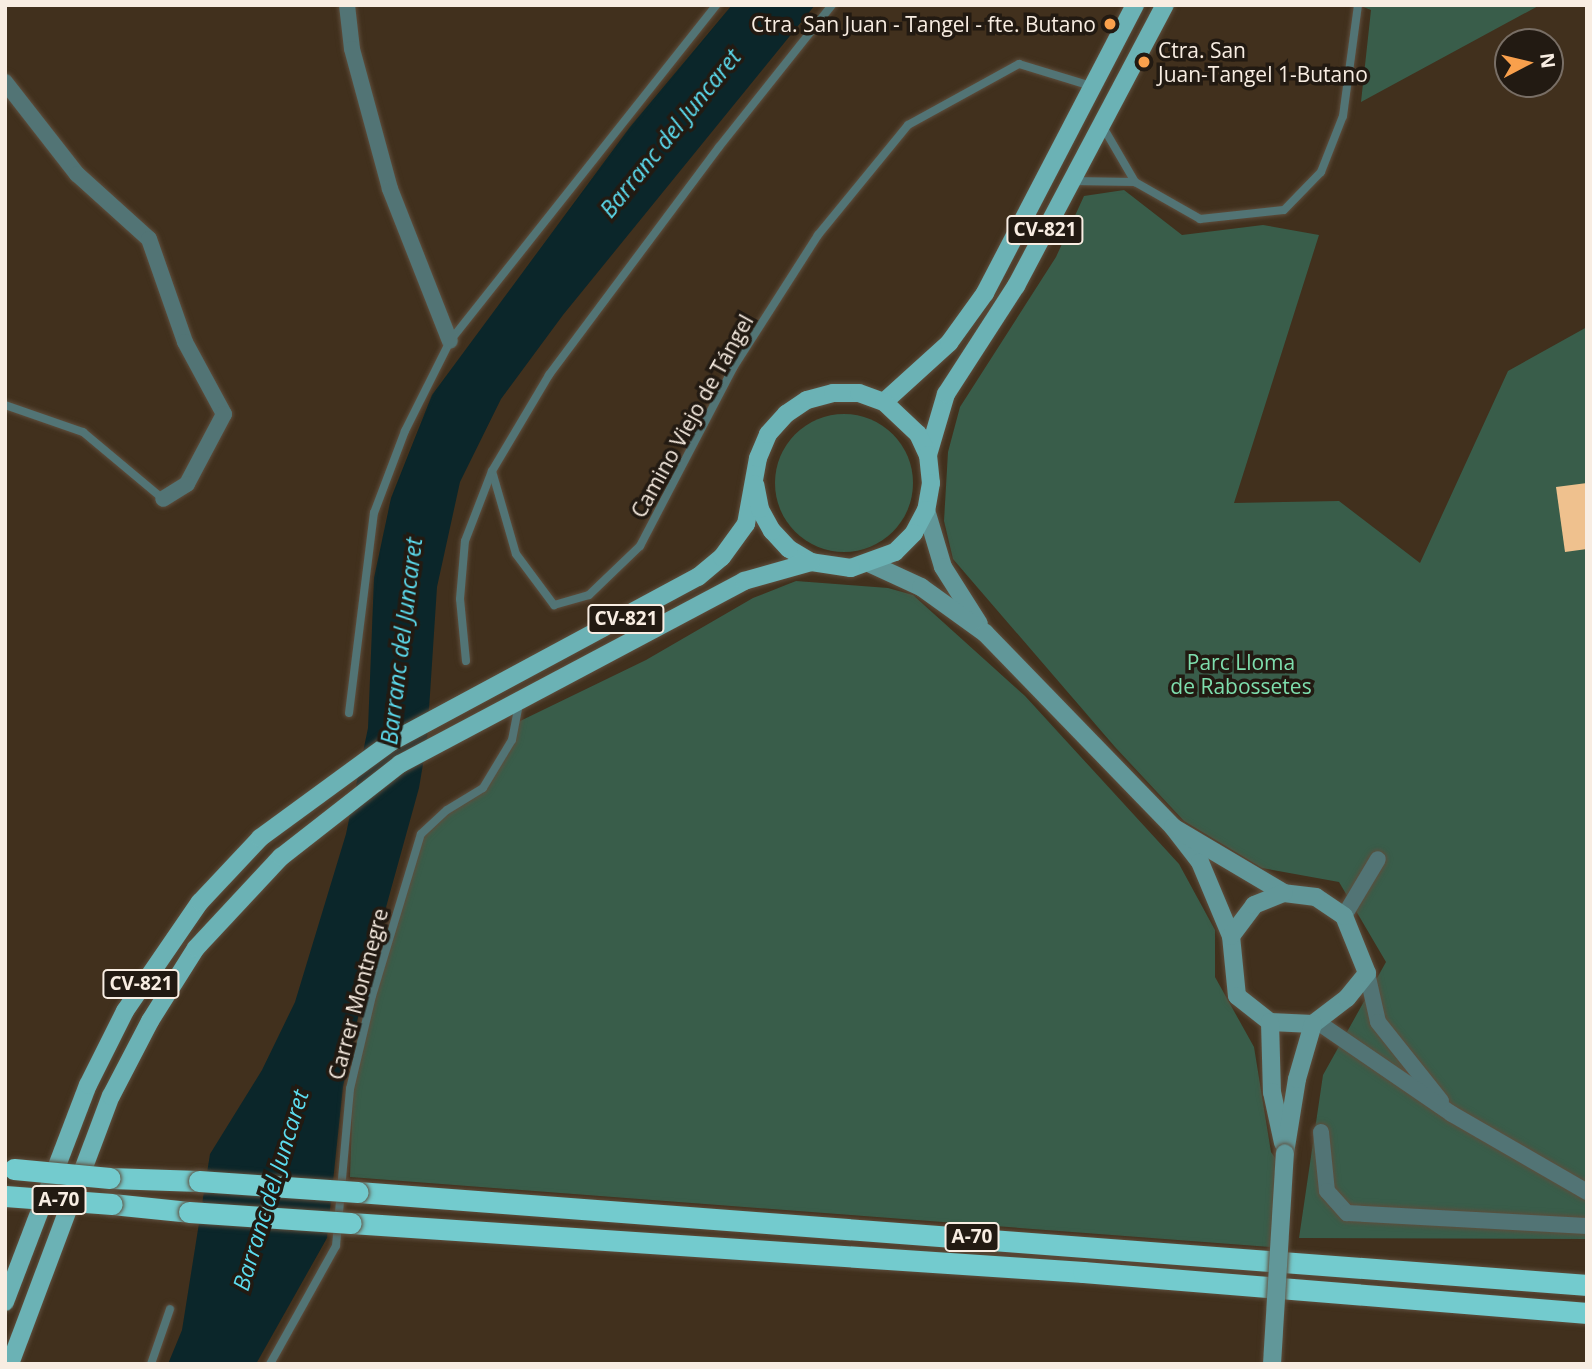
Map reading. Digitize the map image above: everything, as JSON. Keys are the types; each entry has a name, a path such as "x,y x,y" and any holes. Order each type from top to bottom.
{"highway":[{"name":"A-70","path":"9,1168 110,1178 358,1192 1587,1285"},
{"name":"A-70","path":"5,1196 112,1203 189,1212 1109,1274 1587,1313"}],"main road":[{"name":"CV-821","path":"755,484 760,509 772,531 789,549 811,562 831,568 871,564 895,552 914,533 926,510 931,482 928,455 946,394 1017,286 1100,121 1165,5"},
{"name":"CV-821","path":"884,402 949,343 985,293 1133,6"},
{"name":"CV-821","path":"5,1302 88,1085 147,974 200,902 260,838 357,763 698,577 722,557 746,524 758,458 768,434 796,407 833,393 859,393 884,402 911,425 928,455"},
{"name":"CV-821","path":"926,510 943,567 985,633"},
{"name":"CV-821","path":"10,1364 32,1312 111,1096 174,980 196,948 253,885 349,799 400,764 744,581 811,562"},
{"name":"CV-821","path":"871,564 921,587 985,633 1173,828 1200,862 1231,936 1237,996 1270,1022"},
{"name":"CV-821","path":"1173,828 1284,893 1315,897 1344,916"},
{"path":"1231,936 1254,905 1284,893"},
{"path":"1272,1364 1285,1153 1297,1079 1315,1023 1348,998 1367,973 1344,916"},
{"path":"1285,1153 1272,1091 1270,1022 1315,1023"}],"street":[{"path":"347,5 352,49 390,189 450,341"},
{"path":"5,82 77,174 149,239 185,342 224,414 187,484 163,499"},
{"path":"1344,916 1378,859"},
{"path":"1367,973 1378,1022 1451,1114"},
{"path":"1315,1023 1451,1114 1587,1192"},
{"path":"1321,1132 1328,1191 1347,1213 1587,1226"}],"lane":[{"path":"349,713 374,513 405,431 450,341 716,5"},
{"path":"466,661 460,599 465,541 492,471 548,375 719,146 832,5"},
{"path":"1100,121 1110,146 1135,182 1200,219 1284,210 1321,172 1343,116 1358,5"},
{"name":"Camino Viejo de Tángel","path":"492,471 516,554 554,605 589,595 640,547 733,368 768,312 818,235 908,125 1018,64 1091,86"},
{"path":"1070,181 1135,182"},
{"path":"5,404 83,432 163,499"},
{"name":"Carrer Montnegre","path":"270,1364 336,1246 349,1089 372,996 421,834 447,810 483,788 512,740 519,701"},
{"path":"151,1364 170,1309"}],"green space":[{"path":"1358,5 1540,5 1361,102 1371,10"},
{"name":"Parc Lloma de Rabossetes","path":"1124,190 1182,235 1263,225 1319,235 1234,503 1339,501 1420,563 1508,371 1587,327 1587,1239 1299,1238 1323,1075 1386,962 1339,882 1262,868 1184,821 1115,747 953,559 944,521 948,452 960,407 1056,257 1084,196"},
{"path":"844,414 870,419 893,434 908,457 913,483 908,509 893,532 870,547 844,552 818,547 795,532 780,509 775,483 780,457 795,434 818,419"},
{"path":"796,581 888,588 913,595 1025,696 1179,864 1215,930 1215,977 1254,1047 1271,1152 1280,1165 1270,1247 350,1177 353,1088 372,996 421,834 483,788 512,740 516,723 646,660 753,598"}],"water":[{"name":"Barranc del Juncaret","path":"732,5 815,5 563,315 501,399 460,482 437,587 427,740 419,788 367,976 343,1087 327,1238 256,1364 168,1364 182,1330 210,1154 262,1070 295,1002 346,834 368,728 374,578 391,498 432,395 630,127"}],"building":[{"path":"1587,483 1587,549 1565,552 1556,487"}],"place":[{"name":"Ctra. San Juan - Tangel - fte. Butano","path":"1110,24"},
{"name":"Ctra. San Juan-Tangel 1-Butano","path":"1144,62"}]}
